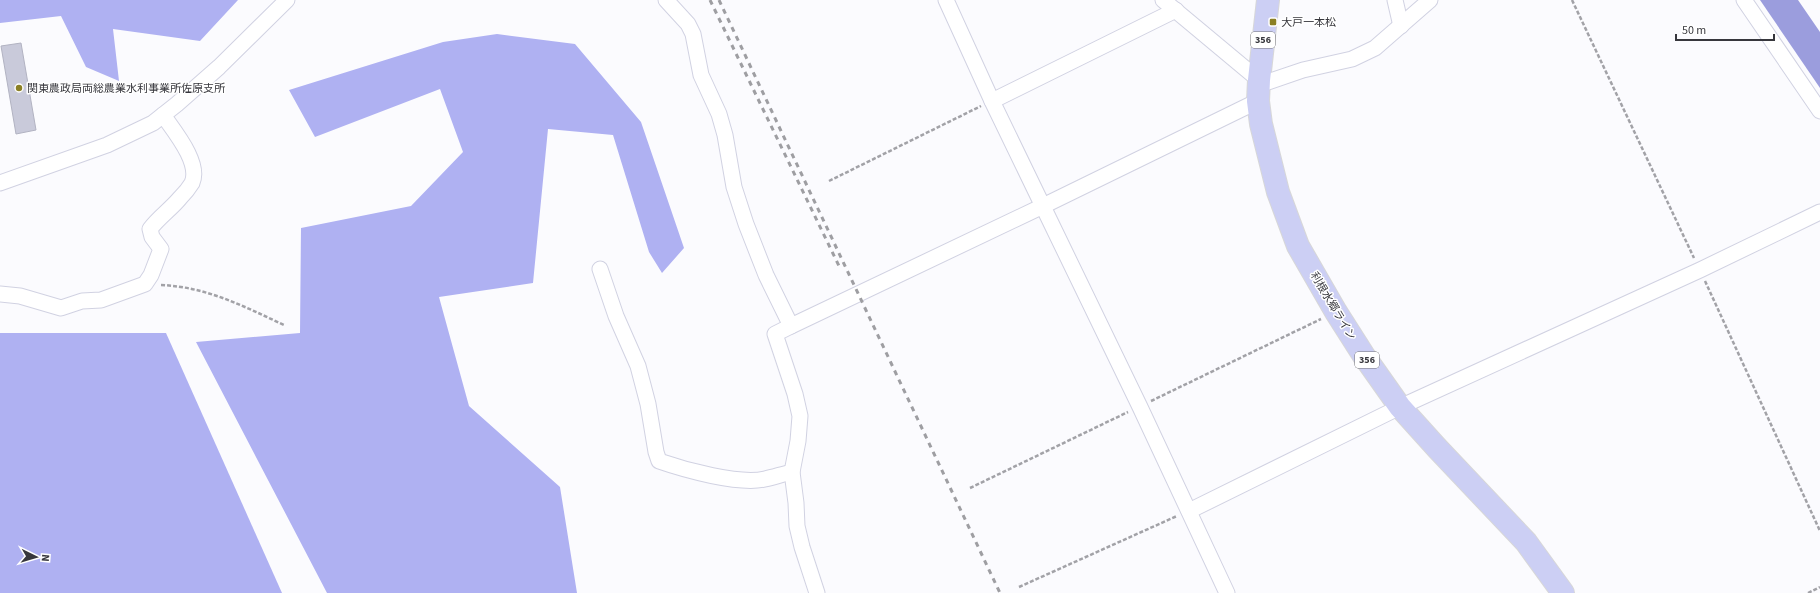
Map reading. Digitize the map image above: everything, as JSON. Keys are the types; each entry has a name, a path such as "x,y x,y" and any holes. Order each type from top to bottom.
{"highway":[{"name":"利根水郷ライン","path":"1268,0 1259,88 1261,124 1271,167 1286,215 1298,246 1336,312 1364,356 1400,407 1436,448 1526,542 1563,593"}],"street":[{"path":"0,183 107,145 136,133 163,115 219,67 287,0"},
{"path":"666,0 688,24 693,34 701,76 719,114 725,135 734,187 746,224 766,275 792,326"},
{"path":"946,0 992,101 1228,593"},
{"path":"1163,0 1176,10 1259,88"},
{"path":"1395,0 1401,26"},
{"path":"817,593 802,547 797,526 792,472 798,440 800,416 795,394 775,334 1043,206 1259,88 1303,70 1352,59 1375,48 1430,0"},
{"path":"1744,0 1820,111"},
{"path":"992,101 1176,10"},
{"path":"0,294 20,296 61,308 82,300 101,300 145,284 151,275 160,250 152,237 150,229 158,219 180,198 192,183 194,173 190,157 163,115"},
{"path":"1189,511 1400,407 1700,270 1820,212"},
{"path":"600,269 616,316 638,366 648,404 659,462 709,474 747,480 765,479 792,472"}],"path":[{"path":"829,181 992,101"},
{"path":"145,284 182,286 214,293 284,325"},
{"path":"1019,587 1189,511"},
{"path":"1808,593 1820,588"}],"shaded area":[{"path":"0,0 238,0 200,41 113,29 119,81 86,67 61,16 0,23"},
{"path":"1760,0 1798,0 1820,32 1820,88"},
{"path":"497,34 575,44 641,122 684,248 662,273 649,252 613,135 548,129 533,283 439,297 469,406 560,487 577,593 327,593 196,342 300,333 301,228 411,206 463,152 440,89 315,137 289,90 443,42"},
{"path":"0,333 166,333 282,593 0,593"}],"building":[{"name":"関東農政局両総農業水利事業所佐原支所","path":"21,43 36,130 16,134 1,46"}],"railway":[{"path":"710,0 839,266"},
{"path":"719,0 1000,593"}],"place":[{"name":"大戸一本松","path":"1273,22"},
{"name":"関東農政局両総農業水利事業所佐原支所","path":"19,88"}]}
